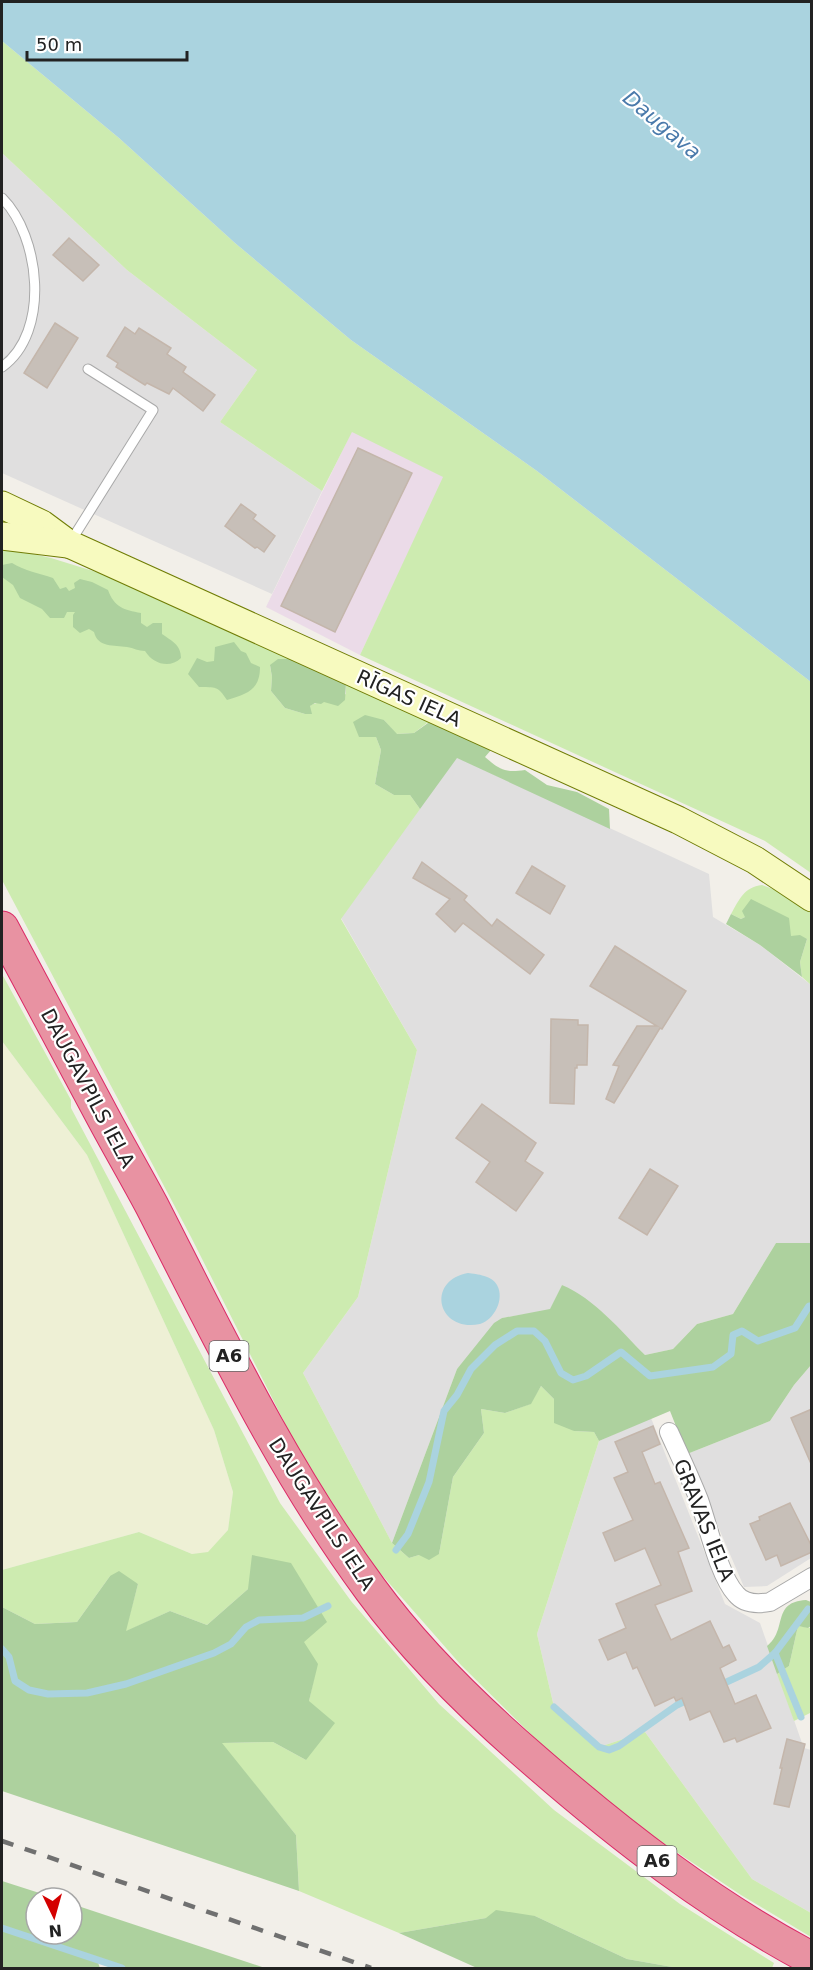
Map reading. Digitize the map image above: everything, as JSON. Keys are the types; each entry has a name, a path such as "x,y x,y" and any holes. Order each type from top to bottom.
{"highway":[{"name":"DAUGAVPILS IELA","path":"2,928 145,1193 282,1455 373,1594 433,1664 500,1730 573,1794 639,1848 709,1899 812,1959"}],"main road":[{"name":"RĪGAS IELA","path":"2,505 42,524 69,544 678,820 755,860 812,898"},
{"path":"2,536 69,544"}],"street":[{"name":"GRAVAS IELA","path":"669,1432 698,1498 723,1570 736,1594 751,1602 770,1602 812,1577"}],"lane":[{"path":"2,198 10,206 24,230 31,255 34,284 30,326 18,351 2,367"},
{"path":"69,544 153,410 88,369"}],"shaded area":[{"path":"2,153 127,270 257,370 220,422 322,491 272,594 2,473"},
{"path":"352,431 444,477 360,655 266,607"},
{"path":"456,757 709,874 713,917 760,945 811,985 811,1243 776,1243 733,1314 697,1324 673,1349 645,1355 603,1313 562,1285 550,1310 502,1318 457,1369 392,1543 303,1373 358,1297 417,1050 341,918"},
{"path":"811,1365 811,1558 767,1586 744,1587 687,1454 770,1421 794,1385"},
{"path":"651,1418 725,1604 760,1623 802,1743 805,1744 804,1748 811,1750 811,1913 752,1879 645,1732 599,1747 554,1707 537,1634 599,1441"}],"green space":[{"path":"2,41 119,138 235,243 351,340 537,471 811,682 811,873 765,841 360,655 443,477 352,432 322,491 220,422 257,370 127,270 2,153"},
{"path":"2,547 51,558 122,580 292,659 270,666 271,691 285,708 305,714 311,705 346,694 346,683 433,723 427,723 414,733 396,734 384,720 376,737 381,750 375,784 394,795 410,795 420,809 341,919 417,1050 358,1297 303,1373 392,1543 409,1558 439,1554 453,1477 484,1433 481,1409 505,1413 530,1404 541,1386 554,1399 574,1431 594,1432 599,1441 537,1634 554,1707 599,1747 645,1732 752,1879 811,1913 811,1937 741,1895 657,1839 556,1759 461,1665 360,1550 312,1477 191,1237 2,880"},
{"path":"12,563 53,578 60,589 66,587 69,591 75,588 74,583 80,579 108,590 120,607 141,613 141,623 147,627 153,623 162,623 162,634 178,647 181,658 172,663 162,664 152,659 145,651 107,645 99,641 94,632 89,629 80,633 73,627 75,612 67,612 64,618 50,618 42,609 20,598 13,585 2,577 2,565"},
{"path":"234,642 241,651 246,653 251,663 260,667 258,681 251,690 227,700 216,688 199,687 188,674 197,658 207,662 214,661 215,647"},
{"path":"278,659 292,659 346,683 345,700 338,706 324,702 315,703 310,706 312,714 285,708 271,691 270,665"},
{"path":"365,715 384,720 397,734 414,733 428,723 433,723 491,750 485,757 499,768 508,771 525,770 547,785 577,792 609,809 610,829 457,758 420,809 410,795 394,795 375,784 381,750 376,737 359,737 353,722"},
{"path":"762,885 781,892 811,912 811,985 802,977 800,962 807,939 791,937 745,917 741,919 731,914 746,891"},
{"path":"751,899 789,918 791,936 800,935 807,939 800,962 802,977 760,945 726,924 731,914 741,919 745,917 742,911"},
{"path":"2,974 71,1100 71,1108 280,1503 351,1601 439,1704 554,1810 680,1904 774,1963 772,1968 678,1968 627,1959 535,1916 486,1918 399,1933 299,1891 296,1835 221,1743 273,1742 306,1760 309,1701 317,1664 248,1589 207,1625 170,1611 125,1632 138,1584 110,1576 77,1622 35,1624 2,1607 2,1570 139,1532 192,1554 208,1552 228,1530 233,1492 214,1430 87,1155 2,1041"},
{"path":"2,1041 87,1155 214,1430 233,1492 228,1530 208,1553 192,1554 139,1532 2,1570"},
{"path":"776,1243 811,1243 811,1365 794,1385 770,1421 687,1454 670,1411 599,1441 594,1432 574,1431 554,1423 554,1399 541,1386 531,1404 505,1413 481,1409 484,1433 453,1477 439,1554 429,1560 419,1555 409,1558 392,1543 457,1369 494,1323 502,1318 550,1309 562,1285 596,1307 645,1355 673,1349 697,1324 733,1314"},
{"path":"252,1555 291,1563 327,1622 304,1642 318,1664 309,1701 335,1723 306,1760 273,1742 222,1743 296,1835 299,1891 2,1791 2,1607 35,1624 77,1622 110,1576 119,1571 138,1584 126,1631 170,1611 207,1625 248,1589"},
{"path":"806,1600 811,1602 811,1626 808,1628 798,1626 789,1666 777,1674 767,1646 773,1640 788,1606"},
{"path":"798,1626 811,1628 812,1712 794,1721 777,1674 789,1666"},
{"path":"2,1881 24,1888 24,1946 84,1946 84,1908 265,1968 122,1968 97,1960 100,1968 2,1968"},
{"path":"496,1910 535,1916 627,1959 678,1968 477,1968 399,1933 486,1918"}],"water":[{"name":"Daugava","path":"2,2 811,2 811,682 537,471 351,340 235,243 119,138 2,41"},
{"path":"468,1273 492,1279 499,1291 499,1302 494,1314 480,1324 466,1325 454,1321 446,1314 442,1305 442,1295 446,1286 454,1278"}],"building":[{"path":"69,238 99,265 83,281 53,255"},
{"path":"55,323 78,338 47,388 24,373"},
{"path":"125,327 135,334 139,328 171,348 167,354 186,367 183,372 215,395 203,411 173,388 169,394 147,383 145,385 116,367 118,363 107,356"},
{"path":"358,448 412,473 335,632 281,606"},
{"path":"241,504 256,515 253,519 275,536 264,552 225,526"},
{"path":"422,862 467,896 464,900 492,926 497,919 544,955 530,974 463,923 455,932 436,914 450,899 413,878"},
{"path":"532,866 565,886 550,914 516,893"},
{"path":"615,946 686,991 662,1029 660,1028 614,1103 606,1099 619,1066 613,1065 637,1026 657,1026 590,986"},
{"path":"551,1019 578,1020 578,1025 588,1025 587,1065 577,1065 575,1068 574,1104 550,1103"},
{"path":"482,1104 536,1143 525,1161 543,1173 516,1211 476,1182 490,1162 456,1138"},
{"path":"650,1169 678,1186 647,1235 619,1218"},
{"path":"812,1409 812,1466 791,1418"},
{"path":"653,1426 660,1444 642,1452 655,1484 660,1482 689,1548 678,1552 692,1591 655,1605 671,1640 710,1621 723,1648 729,1645 736,1660 720,1668 735,1704 756,1695 771,1728 737,1742 735,1738 724,1742 710,1711 690,1720 682,1698 676,1701 674,1697 655,1706 637,1667 633,1669 626,1652 608,1660 599,1640 626,1628 616,1604 661,1585 645,1548 615,1561 603,1533 633,1520 614,1478 628,1472 615,1442"},
{"path":"790,1503 812,1547 812,1552 781,1566 777,1555 766,1560 750,1524 760,1520 759,1517"},
{"path":"787,1739 805,1744 789,1807 774,1804"}],"waterway":[{"path":"396,1550 408,1534 429,1482 444,1411 457,1395 471,1369 495,1345 517,1331 534,1331 545,1341 561,1373 573,1380 586,1376 621,1352 650,1376 713,1367 731,1354 733,1335 742,1331 758,1341 795,1328 809,1306 812,1306"},
{"path":"2,1649 9,1657 15,1681 29,1690 48,1694 87,1693 126,1684 214,1653 231,1644 246,1627 259,1620 303,1618 328,1606"},
{"path":"801,1717 775,1653 808,1609"},
{"path":"718,1686 759,1667 775,1653"},
{"path":"554,1707 599,1747 609,1750 619,1746 677,1705 692,1698"},
{"path":"2,1928 122,1968"}],"railway":[{"path":"2,1841 371,1968"}]}
